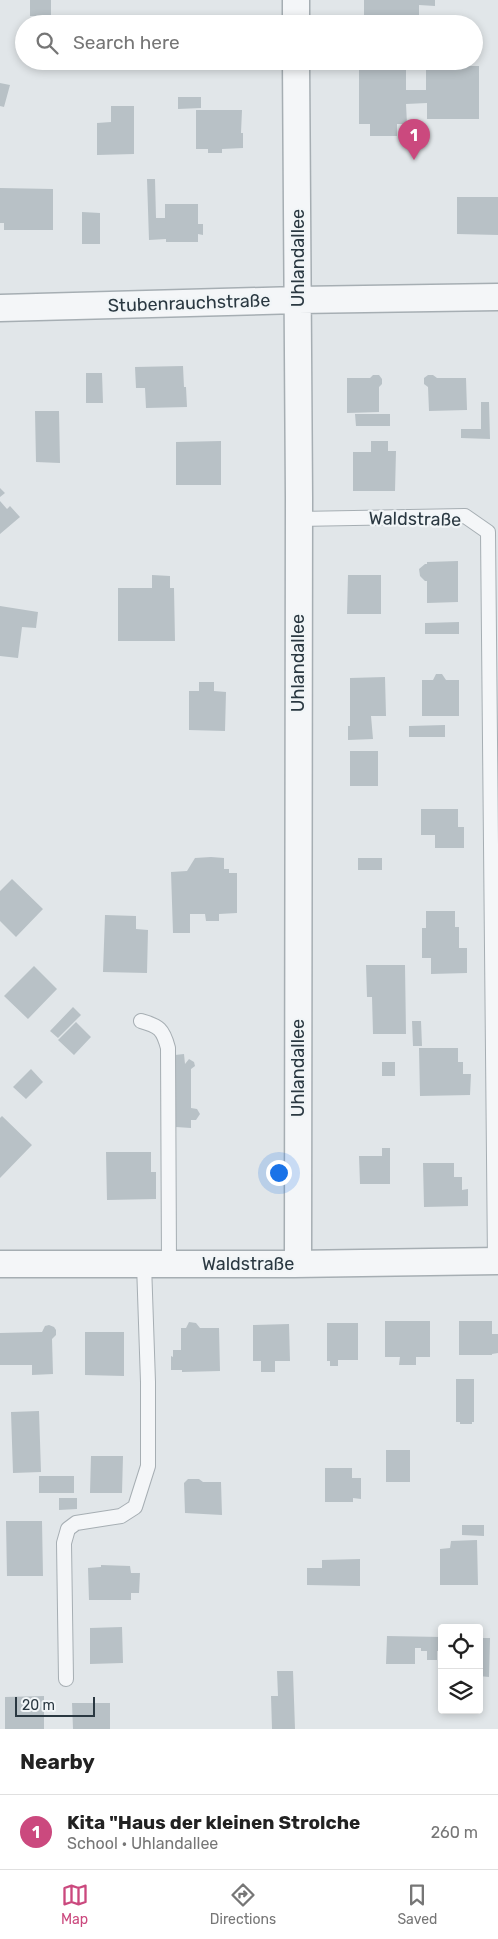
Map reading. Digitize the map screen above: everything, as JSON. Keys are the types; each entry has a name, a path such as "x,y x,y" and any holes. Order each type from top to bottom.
{"street":[{"path":"296,0 296,15"},
{"name":"Uhlandallee","path":"296,70 298,300 298,1264"},
{"name":"Stubenrauchstraße","path":"0,308 498,297"},
{"name":"Waldstraße","path":"0,1264 298,1264 497,1261"}],"lane":[{"name":"Waldstraße","path":"298,519 465,516 488,532 497,1261"},
{"path":"66,1679 64,1543 68,1529 76,1523 121,1516 135,1507 148,1466 148,1382 168,1048 165,1035 156,1026 141,1020"}],"building":[{"path":"30,0 51,0 51,15 30,15"},
{"path":"364,0 435,0 435,6 419,5 419,15 364,15"},
{"path":"359,70 406,70 406,90 426,90 426,70 479,70 479,119 427,119 427,103 406,104 407,124 397,124 397,136 370,136 370,124 359,124"},
{"path":"0,83 10,85 4,107 0,106"},
{"path":"178,97 201,97 201,108 178,109"},
{"path":"111,106 134,106 134,154 97,155 97,123 111,122"},
{"path":"196,110 242,110 241,133 243,133 243,148 222,149 222,153 208,153 208,149 196,149"},
{"path":"147,179 155,179 156,218 165,218 165,204 198,204 198,224 203,224 203,235 198,234 198,242 166,242 166,239 149,240"},
{"path":"0,188 53,189 53,230 4,230 4,223 0,223"},
{"path":"457,197 498,197 498,235 457,234"},
{"path":"82,212 100,213 100,244 82,244"},
{"path":"183,366 187,407 146,408 145,388 136,388 135,367"},
{"path":"86,373 102,373 103,403 86,403"},
{"path":"373,375 379,375 382,379 382,384 379,387 379,412 347,413 347,378 370,378"},
{"path":"428,375 433,375 437,378 466,378 467,410 429,411 428,387 424,384 424,378"},
{"path":"481,402 489,402 490,439 461,438 461,429 481,429"},
{"path":"35,411 59,411 60,463 36,462"},
{"path":"355,414 390,414 390,426 356,426"},
{"path":"221,441 221,485 176,485 176,442"},
{"path":"371,441 388,441 388,451 396,451 395,491 353,491 353,452 371,452"},
{"path":"0,488 5,493 0,497"},
{"path":"0,501 7,509 10,506 20,517 0,534"},
{"path":"458,561 458,602 427,603 427,581 420,576 419,569 427,564 427,562"},
{"path":"152,575 170,576 170,588 174,588 175,641 118,641 118,588 152,588"},
{"path":"348,575 381,575 381,614 347,614"},
{"path":"0,606 38,612 36,628 22,627 18,658 0,656"},
{"path":"459,622 459,634 425,634 425,623"},
{"path":"436,674 442,674 446,680 459,680 459,716 422,716 422,680 433,680"},
{"path":"385,677 386,716 371,716 373,739 348,740 348,726 350,726 350,678"},
{"path":"199,682 214,682 214,691 226,692 225,731 189,730 189,691 199,691"},
{"path":"445,725 445,737 409,737 409,726"},
{"path":"350,751 378,751 378,786 350,786"},
{"path":"421,809 458,809 458,827 464,827 464,848 435,848 435,835 421,835"},
{"path":"195,858 224,858 224,869 229,869 229,873 237,873 237,913 219,914 219,921 206,921 205,914 190,914 190,933 173,933 171,872 187,871"},
{"path":"358,858 382,858 382,870 358,870"},
{"path":"12,879 43,909 16,937 0,921 0,891"},
{"path":"426,911 455,911 455,927 459,927 459,948 467,948 467,973 431,974 431,958 422,958 422,928 426,928"},
{"path":"105,915 136,916 136,929 148,930 147,973 103,972"},
{"path":"366,965 405,965 406,1034 373,1034 372,997 367,997"},
{"path":"34,966 57,989 28,1019 4,996"},
{"path":"73,1007 81,1015 58,1038 50,1031"},
{"path":"412,1021 421,1021 422,1046 413,1046"},
{"path":"76,1022 91,1037 74,1055 58,1040"},
{"path":"419,1048 458,1048 458,1062 463,1062 463,1074 471,1074 470,1095 420,1096"},
{"path":"184,1054 185,1064 189,1059 194,1062 195,1066 191,1069 191,1108 197,1109 200,1114 196,1120 191,1120 191,1128 176,1127 175,1055"},
{"path":"382,1062 395,1062 395,1076 382,1076"},
{"path":"31,1069 43,1082 26,1099 13,1087"},
{"path":"2,1116 32,1145 0,1178 0,1118"},
{"path":"382,1148 390,1148 390,1184 360,1184 359,1156 382,1156"},
{"path":"106,1152 151,1152 151,1172 156,1172 156,1199 107,1200"},
{"path":"423,1163 454,1163 454,1177 462,1177 462,1190 468,1189 468,1206 424,1207"},
{"path":"385,1321 430,1321 430,1357 416,1357 416,1365 399,1365 400,1357 385,1357"},
{"path":"459,1321 492,1321 492,1334 498,1334 498,1353 492,1355 459,1355"},
{"path":"189,1322 196,1323 200,1328 219,1328 220,1371 182,1372 182,1370 171,1370 173,1350 181,1350 181,1328 186,1328"},
{"path":"327,1323 358,1323 358,1360 338,1360 338,1366 330,1366 330,1361 327,1361"},
{"path":"289,1324 290,1361 275,1361 275,1372 261,1372 261,1361 253,1361 253,1325"},
{"path":"49,1325 56,1330 56,1335 52,1339 53,1374 32,1375 32,1365 0,1365 0,1333 42,1332 45,1326"},
{"path":"85,1332 124,1332 124,1376 85,1375"},
{"path":"456,1379 474,1379 474,1422 472,1424 456,1422"},
{"path":"39,1411 41,1472 13,1473 11,1412"},
{"path":"386,1450 410,1450 410,1482 386,1482"},
{"path":"91,1456 123,1456 122,1493 90,1493"},
{"path":"325,1468 352,1468 352,1478 361,1478 361,1499 353,1498 353,1502 325,1502"},
{"path":"39,1476 74,1476 74,1493 39,1493"},
{"path":"188,1479 199,1479 203,1482 221,1482 222,1515 185,1513 184,1483"},
{"path":"59,1498 77,1498 77,1509 59,1510"},
{"path":"6,1521 42,1521 43,1576 7,1576"},
{"path":"462,1525 484,1525 484,1536 462,1535"},
{"path":"477,1540 478,1585 440,1585 440,1549 450,1548 451,1541"},
{"path":"360,1559 360,1586 307,1585 307,1568 322,1568 322,1560"},
{"path":"101,1565 130,1566 131,1573 140,1573 139,1593 131,1593 131,1600 89,1600 88,1568 101,1567"},
{"path":"122,1627 123,1663 90,1664 90,1628"},
{"path":"387,1636 438,1637 437,1660 427,1660 427,1651 415,1648 415,1664 386,1664"},
{"path":"483,1638 490,1638 489,1677 483,1676"},
{"path":"277,1671 293,1671 295,1729 272,1729 271,1696 278,1696"},
{"path":"44,1696 44,1729 5,1729 5,1697"},
{"path":"72,1703 110,1703 110,1729 73,1729"}],"place":[{"name":"Kita \"Haus der kleinen Strolche","path":"414,160"}]}
